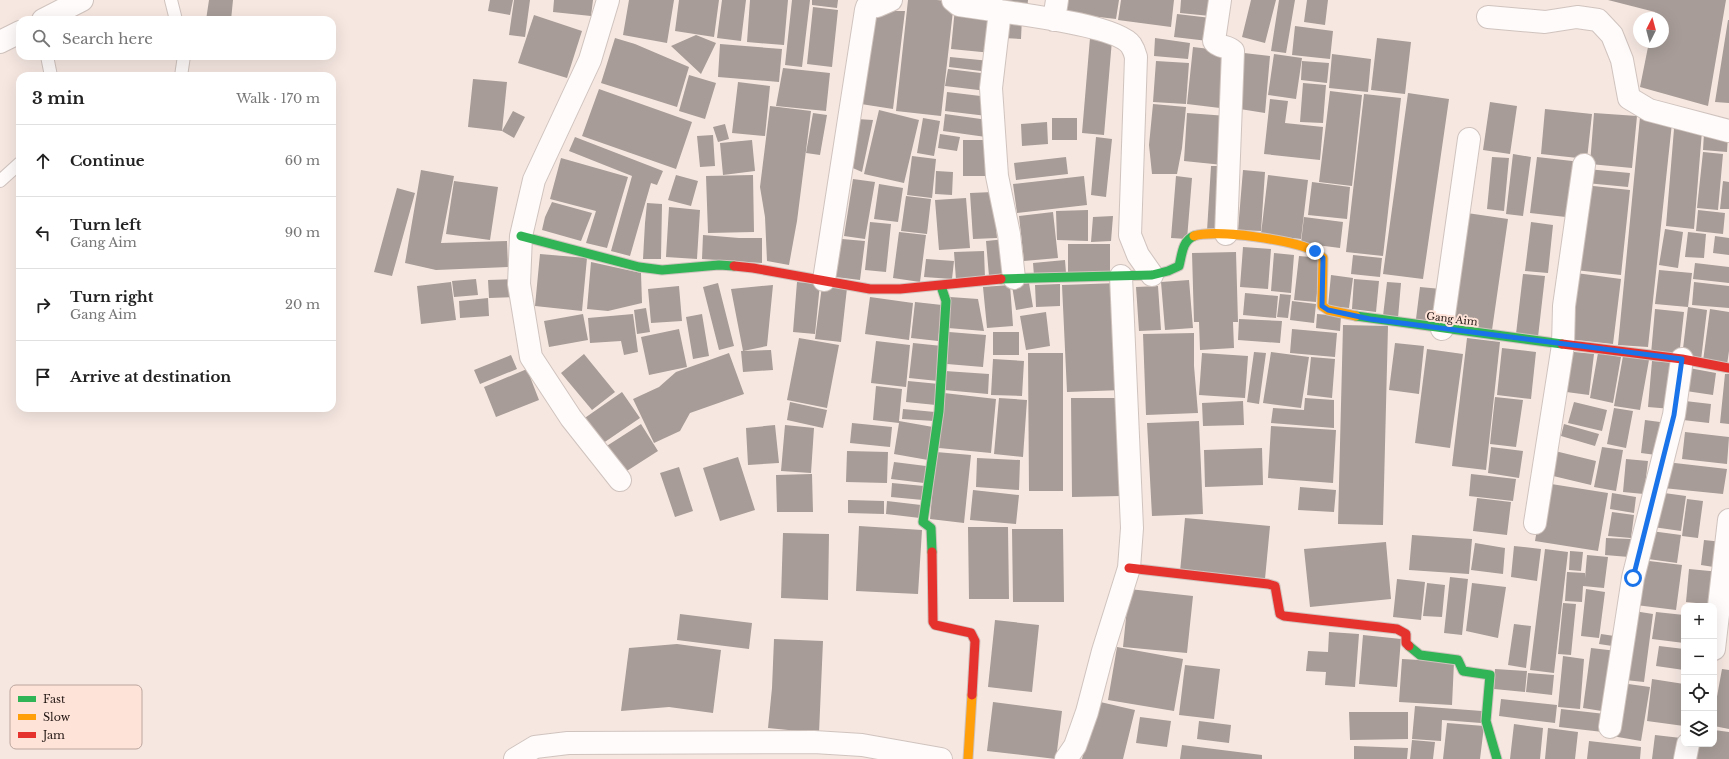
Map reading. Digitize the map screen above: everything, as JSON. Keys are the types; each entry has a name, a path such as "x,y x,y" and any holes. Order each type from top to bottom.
{"street":[{"path":"51,16 82,0"},
{"path":"608,0 590,60 534,180 521,236 520,284 531,357 572,418 620,480"},
{"path":"824,280 866,10 868,7 877,6 891,0"},
{"path":"952,0 959,5 1000,11 1056,10 1091,26 1112,33 1131,44 1136,57 1130,235 1138,255 1152,275"},
{"path":"824,280 820,280 870,289 900,289 1014,278 1152,275 1168,271 1179,266 1185,244 1190,238 1198,235 1226,234 1232,51 1228,47 1218,45 1214,41 1220,0"},
{"path":"1000,11 991,88 997,176 1009,234 1014,278"},
{"path":"1488,17 1545,22 1576,17 1598,20 1612,35 1615,41 1622,60 1629,98 1649,110 1729,132"},
{"path":"0,42 16,34"},
{"path":"1442,329 1469,139"},
{"path":"1535,523 1563,345 1564,306 1584,164"},
{"name":"Gang Aim","path":"1226,234 1272,238 1315,251 1323,258 1322,306 1328,310 1370,319 1563,345 1682,359 1729,368"},
{"path":"521,236 640,268 662,270 719,265 753,268 824,280"},
{"path":"1066,759 1075,746 1087,712 1103,652 1129,568 1132,528 1121,276"},
{"path":"941,286 946,301 939,412 923,522 930,528 933,622 935,625 971,633 975,642 968,759"},
{"path":"1610,727 1633,578 1674,415 1682,359"},
{"path":"1715,639 1729,520"},
{"path":"1129,568 1275,586 1278,608 1280,614 1284,616 1397,629 1406,634 1406,643 1420,655 1458,660 1463,671 1490,676 1486,721 1496,759"},
{"path":"515,759 535,747 568,743 814,742 862,745 941,759"},
{"path":"1684,759 1687,747"}],"lane":[{"path":"170,0 175,16"},
{"path":"48,60 50,72"},
{"path":"182,72 183,60"},
{"path":"0,181 16,167"}],"building":[{"path":"209,0 233,0 231,16 207,16"},
{"path":"490,0 513,0 510,15 488,11"},
{"path":"514,0 530,0 525,37 509,35"},
{"path":"554,0 593,0 591,16 553,12"},
{"path":"629,0 674,0 667,43 623,35"},
{"path":"679,0 719,0 714,37 675,31"},
{"path":"722,0 746,0 741,41 717,38"},
{"path":"750,0 788,0 784,45 747,42"},
{"path":"792,0 810,0 802,67 785,65"},
{"path":"812,0 838,0 837,8 812,5"},
{"path":"908,0 937,0 954,2 941,116 896,111"},
{"path":"992,0 1028,0 1027,10"},
{"path":"1066,0 1119,0 1116,19 1065,13"},
{"path":"1121,0 1174,0 1171,27 1118,20"},
{"path":"1181,0 1212,0 1210,16 1180,13"},
{"path":"1251,0 1276,0 1265,43 1242,37"},
{"path":"1279,0 1295,0 1286,53 1271,51"},
{"path":"1307,0 1328,0 1325,25 1304,22"},
{"path":"1608,0 1726,0 1708,106 1640,87 1648,48 1669,48 1669,12 1655,12"},
{"path":"813,7 838,10 832,67 807,64"},
{"path":"955,8 997,13 992,53 951,49"},
{"path":"872,11 905,11 893,109 861,104"},
{"path":"1177,14 1211,18 1208,41 1174,37"},
{"path":"534,15 582,31 567,78 518,63"},
{"path":"1005,17 1022,17 1021,39 1003,38"},
{"path":"1728,20 1729,103 1715,102"},
{"path":"1295,26 1333,31 1330,59 1292,55"},
{"path":"696,35 716,43 701,74 671,46"},
{"path":"615,38 635,44 689,67 677,107 601,83"},
{"path":"1090,38 1112,40 1104,135 1082,133"},
{"path":"1155,38 1190,43 1188,59 1154,56"},
{"path":"1377,38 1411,42 1405,94 1371,90"},
{"path":"720,44 782,49 779,82 718,77"},
{"path":"1193,47 1226,51 1220,108 1187,104"},
{"path":"1244,53 1270,56 1265,113 1240,109"},
{"path":"1274,54 1302,58 1296,99 1268,95"},
{"path":"1332,54 1371,59 1368,92 1329,88"},
{"path":"950,57 990,61 989,72 949,67"},
{"path":"1156,61 1189,63 1186,104 1153,102"},
{"path":"1302,61 1329,63 1327,83 1301,80"},
{"path":"783,68 830,73 826,111 776,106"},
{"path":"948,69 989,74 987,91 945,86"},
{"path":"689,75 716,83 705,119 679,111"},
{"path":"473,79 507,82 502,131 468,127"},
{"path":"738,82 770,86 765,136 732,133"},
{"path":"1303,83 1326,85 1323,123 1300,122"},
{"path":"599,89 692,122 676,169 582,136"},
{"path":"1330,91 1362,95 1352,186 1319,182"},
{"path":"947,92 989,97 987,116 945,111"},
{"path":"1408,93 1449,99 1423,279 1383,274"},
{"path":"1364,94 1401,98 1383,256 1346,252"},
{"path":"1270,99 1288,101 1285,123 1323,127 1320,160 1264,154"},
{"path":"1490,102 1517,106 1510,154 1483,150"},
{"path":"1153,104 1186,107 1182,148 1177,174 1152,174 1149,145"},
{"path":"770,106 811,111 797,221 789,265 767,261 765,217 760,187"},
{"path":"1545,109 1592,114 1587,159 1541,154"},
{"path":"879,110 919,120 904,183 864,174"},
{"path":"513,111 525,117 514,138 502,131"},
{"path":"813,113 827,115 820,155 806,153"},
{"path":"1187,113 1227,116 1223,165 1184,161"},
{"path":"1594,113 1637,116 1632,168 1590,164"},
{"path":"945,114 988,120 986,137 943,131"},
{"path":"1640,117 1672,123 1648,347 1618,345"},
{"path":"923,118 940,121 934,156 917,153"},
{"path":"1052,118 1077,118 1077,140 1052,140"},
{"path":"857,119 873,120 862,172 848,166"},
{"path":"1047,122 1048,144 1022,146 1021,124"},
{"path":"725,124 729,139 718,142 713,127"},
{"path":"1674,129 1702,131 1694,229 1666,226"},
{"path":"1704,133 1728,135 1727,152 1703,150"},
{"path":"940,134 960,137 957,151 938,148"},
{"path":"713,135 715,166 700,167 697,136"},
{"path":"575,137 663,171 657,185 651,183 630,256 611,251 632,176 569,151"},
{"path":"1096,137 1112,139 1106,197 1091,195"},
{"path":"752,140 755,171 723,175 720,143"},
{"path":"963,140 989,140 989,176 963,176"},
{"path":"1703,152 1723,154 1718,210 1697,208"},
{"path":"1513,154 1531,157 1523,216 1506,214"},
{"path":"912,156 936,159 932,198 907,195"},
{"path":"1066,157 1068,174 1016,180 1014,163"},
{"path":"1492,157 1509,158 1504,211 1487,209"},
{"path":"1537,157 1581,162 1575,218 1530,213"},
{"path":"561,158 628,177 607,248 586,243 596,211 550,199"},
{"path":"1211,166 1228,166 1223,232 1207,231"},
{"path":"1587,169 1630,173 1628,187 1586,183"},
{"path":"421,170 454,176 441,243 507,241 508,267 436,270 405,263"},
{"path":"1243,170 1265,172 1261,231 1238,230"},
{"path":"936,171 953,172 952,195 935,194"},
{"path":"676,175 698,181 691,206 668,200"},
{"path":"753,175 754,232 708,233 706,176"},
{"path":"1268,175 1308,180 1301,239 1261,234"},
{"path":"1084,176 1087,205 1017,213 1013,184"},
{"path":"1176,176 1192,178 1187,239 1171,238"},
{"path":"853,179 875,182 865,239 844,236"},
{"path":"454,181 498,187 490,240 446,234"},
{"path":"1723,181 1729,182 1729,209 1720,209"},
{"path":"1312,182 1350,187 1347,219 1308,215"},
{"path":"879,184 903,188 898,222 874,219"},
{"path":"1584,185 1630,190 1621,275 1575,270"},
{"path":"397,188 415,193 392,276 374,272"},
{"path":"993,192 997,238 973,239 970,193"},
{"path":"906,196 931,199 927,234 901,231"},
{"path":"966,198 970,248 939,250 935,200"},
{"path":"552,202 592,213 581,241 542,230 545,217"},
{"path":"647,203 662,204 661,259 643,259"},
{"path":"669,207 700,210 697,259 666,257"},
{"path":"1088,210 1088,241 1057,240 1056,211"},
{"path":"1698,210 1725,213 1723,234 1696,231"},
{"path":"1053,212 1058,258 1024,261 1019,216"},
{"path":"1467,213 1508,219 1492,330 1453,324"},
{"path":"1113,216 1111,241 1091,242 1093,217"},
{"path":"1304,217 1343,222 1340,248 1301,243"},
{"path":"870,222 891,224 886,272 865,270"},
{"path":"1531,222 1553,225 1548,273 1525,271"},
{"path":"1665,229 1683,232 1678,268 1659,265"},
{"path":"899,232 926,235 920,282 893,278"},
{"path":"1688,232 1706,234 1704,258 1685,257"},
{"path":"703,235 762,238 762,263 702,259"},
{"path":"1715,236 1729,238 1729,255 1713,253"},
{"path":"842,239 865,241 860,280 836,277"},
{"path":"1006,239 1009,274 989,276 986,241"},
{"path":"1068,244 1110,244 1110,274 1068,273"},
{"path":"1243,247 1271,249 1268,289 1240,287"},
{"path":"984,251 985,278 956,280 954,252"},
{"path":"1236,252 1238,322 1233,322 1234,348 1200,350 1199,322 1194,322 1192,253"},
{"path":"1274,253 1294,255 1291,293 1271,291"},
{"path":"540,254 587,258 582,311 535,306"},
{"path":"1353,255 1382,258 1380,277 1351,274"},
{"path":"1299,256 1321,258 1316,302 1294,300"},
{"path":"926,259 954,261 952,279 924,277"},
{"path":"1065,260 1066,273 1034,276 1033,263"},
{"path":"591,262 641,273 642,303 608,311 587,309"},
{"path":"1695,263 1729,267 1729,283 1693,279"},
{"path":"1659,270 1692,273 1688,307 1655,304"},
{"path":"1576,273 1621,279 1613,344 1568,339"},
{"path":"1523,274 1545,276 1538,337 1516,334"},
{"path":"1331,275 1353,278 1349,308 1328,306"},
{"path":"476,279 478,295 454,297 452,281"},
{"path":"514,279 515,297 489,298 488,280"},
{"path":"1354,279 1379,281 1376,312 1352,309"},
{"path":"1189,280 1193,328 1165,330 1161,282"},
{"path":"451,282 456,320 421,324 417,286"},
{"path":"797,282 820,284 815,334 793,332"},
{"path":"1387,282 1401,283 1398,318 1383,316"},
{"path":"1694,282 1729,286 1729,308 1692,305"},
{"path":"718,283 734,346 719,350 703,287"},
{"path":"1029,283 1033,307 1016,310 1012,286"},
{"path":"1119,283 1123,390 1067,392 1062,285"},
{"path":"1060,284 1060,306 1036,307 1035,285"},
{"path":"773,285 767,346 743,351 731,289"},
{"path":"1010,285 1013,326 987,328 983,287"},
{"path":"679,286 682,321 651,323 648,289"},
{"path":"822,286 847,288 841,342 815,339"},
{"path":"1158,286 1161,330 1139,331 1136,287"},
{"path":"1420,287 1441,289 1438,322 1416,319"},
{"path":"1245,293 1278,296 1276,318 1243,315"},
{"path":"1280,294 1291,295 1288,318 1277,317"},
{"path":"870,297 913,303 909,340 865,334"},
{"path":"950,297 978,299 984,331 948,328"},
{"path":"488,298 489,316 460,318 459,301"},
{"path":"1292,301 1316,304 1314,323 1290,320"},
{"path":"915,302 942,305 938,341 911,338"},
{"path":"1688,307 1707,310 1701,360 1682,357"},
{"path":"646,308 650,332 637,334 634,310"},
{"path":"1655,309 1684,312 1679,357 1651,354"},
{"path":"1710,309 1729,312 1729,351 1727,365 1703,361"},
{"path":"1046,312 1050,346 1026,350 1020,316"},
{"path":"583,314 588,340 549,347 544,321"},
{"path":"633,314 638,352 624,355 621,341 590,343 588,318"},
{"path":"702,314 709,356 693,359 686,317"},
{"path":"1317,314 1341,316 1340,331 1316,328"},
{"path":"1239,319 1282,321 1280,343 1238,340"},
{"path":"1343,325 1388,326 1383,525 1338,524"},
{"path":"679,329 687,367 649,375 641,337"},
{"path":"1292,329 1337,333 1335,357 1290,353"},
{"path":"949,332 986,335 983,367 947,364"},
{"path":"993,332 1019,332 1019,355 993,355"},
{"path":"1194,333 1194,366 1198,413 1146,415 1143,334"},
{"path":"799,338 839,345 827,408 787,400"},
{"path":"1467,338 1500,342 1486,470 1452,466"},
{"path":"876,341 910,345 906,387 871,383"},
{"path":"913,343 942,346 938,381 909,378"},
{"path":"1395,343 1424,346 1419,394 1389,390"},
{"path":"1502,348 1536,352 1531,399 1497,395"},
{"path":"1427,349 1463,354 1450,448 1415,443"},
{"path":"771,350 773,370 743,372 741,351"},
{"path":"1564,351 1594,354 1589,395 1559,391"},
{"path":"1254,352 1266,353 1259,404 1247,402"},
{"path":"1271,352 1309,357 1301,408 1263,403"},
{"path":"729,353 744,394 690,413 680,431 654,443 633,399 659,387 676,372"},
{"path":"1028,353 1063,353 1063,491 1029,491"},
{"path":"1202,353 1248,356 1245,398 1199,395"},
{"path":"1598,353 1621,357 1613,403 1590,398"},
{"path":"584,354 615,392 592,410 561,373"},
{"path":"511,355 517,369 480,384 474,370"},
{"path":"1623,356 1649,360 1640,410 1614,406"},
{"path":"1311,357 1335,359 1332,398 1307,395"},
{"path":"993,359 1024,361 1022,396 991,395"},
{"path":"1652,361 1676,363 1672,409 1648,407"},
{"path":"1689,368 1716,373 1713,395 1686,391"},
{"path":"527,369 539,400 496,417 484,387"},
{"path":"945,371 989,374 988,394 944,390"},
{"path":"1725,374 1729,374 1729,424 1720,423"},
{"path":"908,381 939,384 936,405 906,402"},
{"path":"876,386 902,389 899,421 933,427 928,460 894,454 899,423 873,420"},
{"path":"622,392 640,418 596,448 579,422"},
{"path":"944,393 996,399 991,453 939,448"},
{"path":"1495,397 1523,400 1516,447 1490,444"},
{"path":"999,398 1027,400 1023,457 994,454"},
{"path":"1071,398 1120,398 1121,496 1072,497"},
{"path":"1305,398 1334,400 1334,428 1271,423 1273,408 1304,410"},
{"path":"1243,401 1244,425 1203,426 1202,403"},
{"path":"1685,401 1711,404 1709,423 1683,420"},
{"path":"790,402 827,410 823,428 787,420"},
{"path":"1574,402 1607,410 1602,431 1568,423"},
{"path":"1614,408 1633,411 1626,448 1607,444"},
{"path":"903,409 935,412 934,421 902,419"},
{"path":"1645,420 1660,422 1656,455 1641,453"},
{"path":"1199,421 1203,514 1152,516 1147,423"},
{"path":"852,423 892,427 890,447 850,443"},
{"path":"641,424 658,451 619,476 602,449"},
{"path":"1564,424 1599,434 1595,446 1561,436"},
{"path":"775,425 779,463 748,465 746,428"},
{"path":"785,425 814,428 811,473 781,471"},
{"path":"1271,426 1336,430 1333,483 1268,478"},
{"path":"1685,432 1729,437 1727,464 1682,459"},
{"path":"1491,447 1523,451 1519,478 1488,473"},
{"path":"1602,447 1623,450 1616,491 1594,487"},
{"path":"1262,448 1263,485 1205,487 1204,450"},
{"path":"847,451 888,452 887,483 846,482"},
{"path":"1555,451 1596,461 1591,485 1549,475"},
{"path":"936,452 971,455 964,523 930,519"},
{"path":"738,457 755,510 720,521 703,468"},
{"path":"977,458 1020,460 1019,490 976,487"},
{"path":"1626,459 1648,461 1644,494 1623,492"},
{"path":"894,462 926,466 924,483 891,479"},
{"path":"1666,462 1727,469 1723,494 1663,488"},
{"path":"679,467 693,511 675,517 660,473"},
{"path":"812,474 813,512 777,512 776,475"},
{"path":"1471,474 1516,479 1513,501 1469,496"},
{"path":"892,483 924,486 923,500 891,497"},
{"path":"1545,483 1608,493 1598,551 1535,541"},
{"path":"1300,487 1336,490 1334,512 1298,510"},
{"path":"973,490 1019,495 1016,524 970,520"},
{"path":"1657,492 1686,496 1681,531 1653,527"},
{"path":"1612,493 1636,497 1634,513 1610,509"},
{"path":"1477,498 1511,502 1507,535 1473,531"},
{"path":"1687,499 1703,501 1698,538 1682,536"},
{"path":"848,500 884,501 884,514 848,513"},
{"path":"887,501 921,505 920,518 886,514"},
{"path":"1612,512 1634,515 1631,538 1608,536"},
{"path":"1185,518 1270,526 1265,579 1180,572"},
{"path":"859,526 922,530 918,594 856,591"},
{"path":"968,527 1008,527 1009,599 969,599"},
{"path":"1012,529 1063,529 1064,602 1013,602"},
{"path":"1651,531 1681,535 1677,563 1648,559"},
{"path":"783,533 829,534 828,600 781,598"},
{"path":"1412,535 1472,539 1469,574 1409,570"},
{"path":"1606,538 1631,539 1629,557 1605,555"},
{"path":"1704,540 1723,542 1720,568 1701,565"},
{"path":"1386,542 1391,599 1310,607 1304,549"},
{"path":"1475,543 1505,548 1503,574 1471,570"},
{"path":"1514,546 1541,549 1537,581 1511,577"},
{"path":"1545,549 1568,552 1554,673 1530,670"},
{"path":"1570,551 1583,552 1581,571 1569,570"},
{"path":"1587,555 1608,557 1604,588 1583,586 1582,602 1565,601 1567,572 1585,573 1585,578"},
{"path":"1641,560 1682,565 1676,610 1636,605"},
{"path":"1689,569 1720,572 1717,605 1717,603 1686,602"},
{"path":"1450,577 1468,579 1462,635 1444,633"},
{"path":"1397,579 1425,582 1421,620 1393,617"},
{"path":"1427,583 1445,585 1442,617 1423,616"},
{"path":"1472,583 1506,587 1498,638 1466,631"},
{"path":"1129,589 1193,596 1187,653 1123,647"},
{"path":"1586,589 1605,592 1599,638 1581,636"},
{"path":"1563,603 1576,604 1571,655 1558,654"},
{"path":"1634,611 1653,614 1644,682 1625,680"},
{"path":"1656,612 1681,615 1681,643 1652,639"},
{"path":"680,614 752,623 749,649 677,640"},
{"path":"995,620 1039,625 1032,692 988,687"},
{"path":"1514,624 1531,626 1526,668 1508,665"},
{"path":"1329,632 1359,634 1355,687 1325,685 1326,672 1306,671 1308,651 1328,652"},
{"path":"1601,634 1621,637 1619,647 1599,644"},
{"path":"1363,635 1401,639 1397,687 1359,684"},
{"path":"774,639 823,641 819,733 768,728 772,688"},
{"path":"677,644 721,650 713,713 669,707 621,711 629,648"},
{"path":"1659,646 1681,649 1681,670 1656,666"},
{"path":"1117,647 1183,659 1174,711 1108,700"},
{"path":"1591,648 1617,651 1608,712 1583,708"},
{"path":"1563,656 1584,659 1580,709 1558,707"},
{"path":"1402,659 1454,662 1452,705 1399,702"},
{"path":"1185,665 1220,669 1214,719 1179,715"},
{"path":"1495,669 1527,671 1525,692 1494,689"},
{"path":"1722,669 1729,670 1729,729 1717,727 1717,696"},
{"path":"1528,673 1554,675 1552,695 1526,692"},
{"path":"1652,679 1681,684 1681,726 1647,721"},
{"path":"1621,683 1650,687 1641,741 1612,736"},
{"path":"1501,699 1557,705 1555,723 1499,716"},
{"path":"1096,701 1135,710 1123,759 1082,759"},
{"path":"993,702 1062,711 1056,759 987,751"},
{"path":"1415,706 1482,711 1481,723 1442,720 1441,741 1412,739"},
{"path":"1561,709 1605,714 1603,732 1559,727"},
{"path":"1349,712 1408,712 1408,739 1350,740"},
{"path":"1140,717 1171,721 1167,747 1136,743"},
{"path":"1199,721 1231,725 1229,743 1197,739"},
{"path":"1447,723 1484,726 1480,759 1443,759"},
{"path":"1514,724 1543,728 1540,759 1510,759"},
{"path":"1548,728 1578,732 1575,759 1545,759"},
{"path":"1717,730 1729,732 1729,759 1693,759 1695,747 1717,747"},
{"path":"1655,735 1681,738 1678,759 1652,759"},
{"path":"1412,740 1435,742 1433,759 1410,759"},
{"path":"1589,741 1641,747 1640,759 1587,759"},
{"path":"1182,745 1262,755 1262,759 1180,759"},
{"path":"1354,746 1408,748 1407,759 1354,759"}],"traffic: fast":[{"path":"521,236 639,267 662,270 719,265 734,266"},
{"path":"1001,279 1152,275 1168,271 1179,266 1185,245 1187,241 1194,236"},
{"path":"932,552 931,528 923,522 939,411 946,301 941,286"},
{"path":"1356,316 1562,344"},
{"path":"1409,646 1420,655 1458,660 1463,671 1490,675 1486,721 1497,759"}],"traffic: slow":[{"path":"1194,236 1219,234 1256,237 1292,243 1316,252 1323,258 1322,306 1328,310 1356,316"},
{"path":"968,759 972,695"}],"traffic: jam":[{"path":"734,266 870,289 900,289 1001,279"},
{"path":"1562,344 1682,359 1729,368"},
{"path":"932,552 933,622 935,625 971,633 975,641 972,695"},
{"path":"1129,568 1268,584 1275,586 1280,614 1284,616 1397,629 1406,634 1406,643 1409,646"}],"route":[{"path":"1315,251 1323,258 1322,306 1328,310 1370,319 1442,329 1682,359 1674,415 1633,578"}]}
